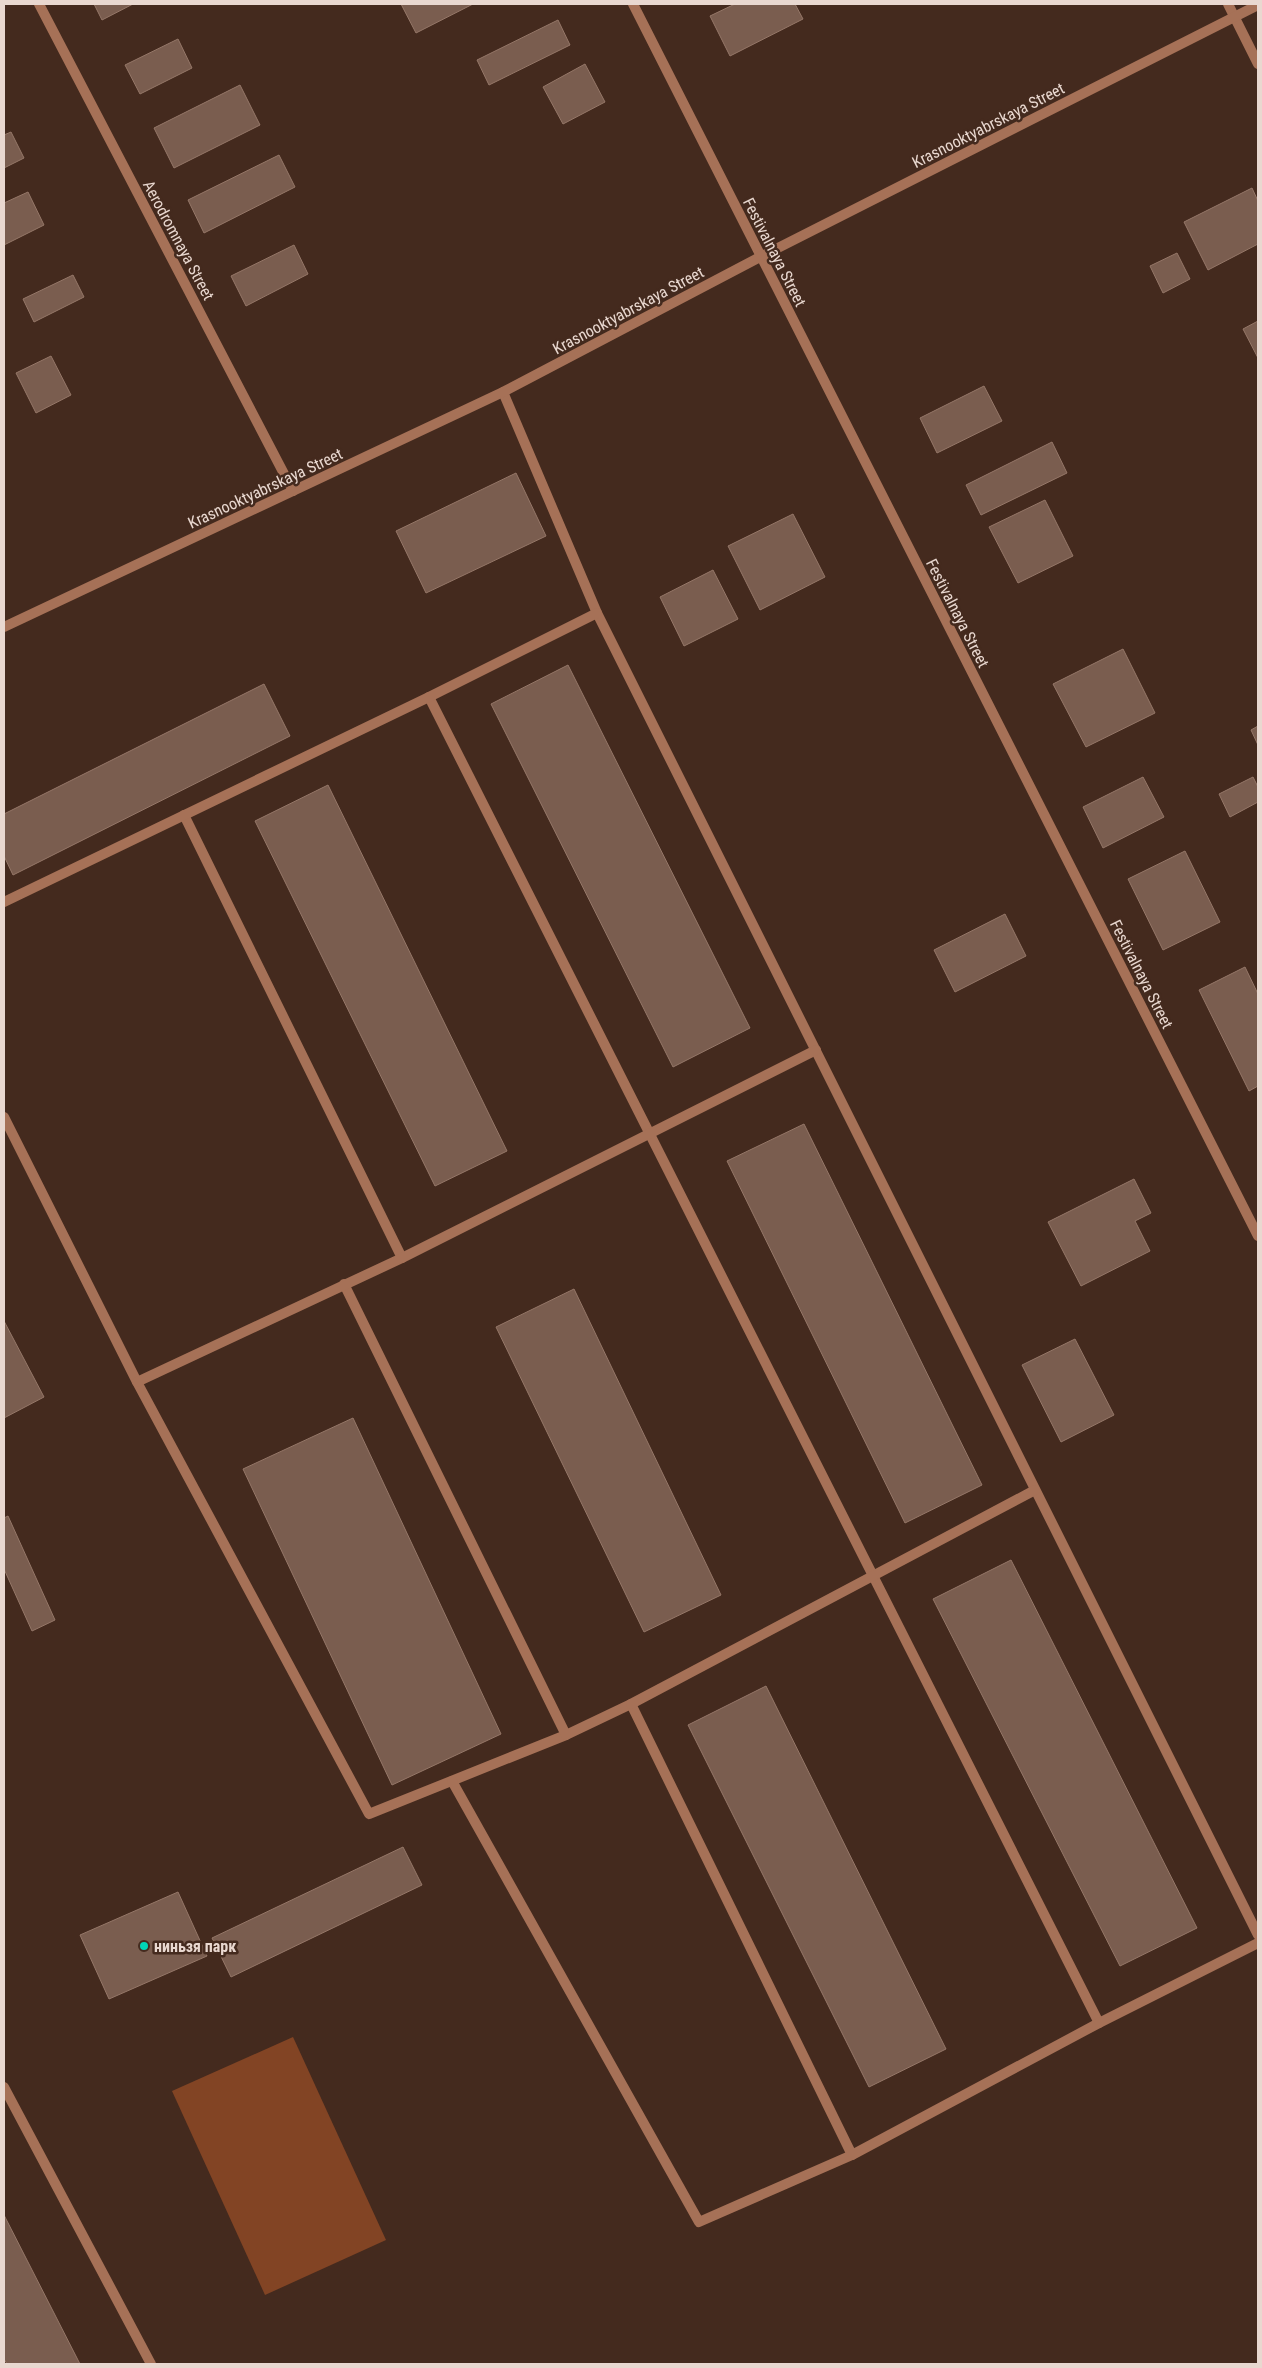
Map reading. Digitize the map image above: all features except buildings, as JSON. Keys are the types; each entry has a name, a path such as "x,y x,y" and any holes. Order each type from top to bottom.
{"street":[{"name":"Aerodromnaya Street","path":"39,4 293,491"},
{"name":"Festivalnaya Street","path":"633,4 1258,1236"},
{"path":"1228,4 1258,64"},
{"name":"Krasnooktyabrskaya Street","path":"4,627 503,392 760,257 1258,5"},
{"path":"503,392 597,613 1258,1936"},
{"path":"4,902 429,697 597,613"},
{"path":"429,697 1099,2023"},
{"path":"184,815 402,1258"},
{"path":"137,1382 402,1258 816,1050"},
{"path":"4,1117 137,1382 369,1814 566,1735 631,1704 874,1577 1035,1490"},
{"path":"344,1284 566,1735"},
{"path":"631,1704 852,2155"},
{"path":"452,1781 699,2222 852,2155 1099,2023 1258,1943"},
{"path":"4,2087 151,2364"}],"shaded area":[{"path":"293,2037 386,2240 265,2295 172,2091"}],"place":[{"name":"ниньзя парк","path":"144,1946"}]}
